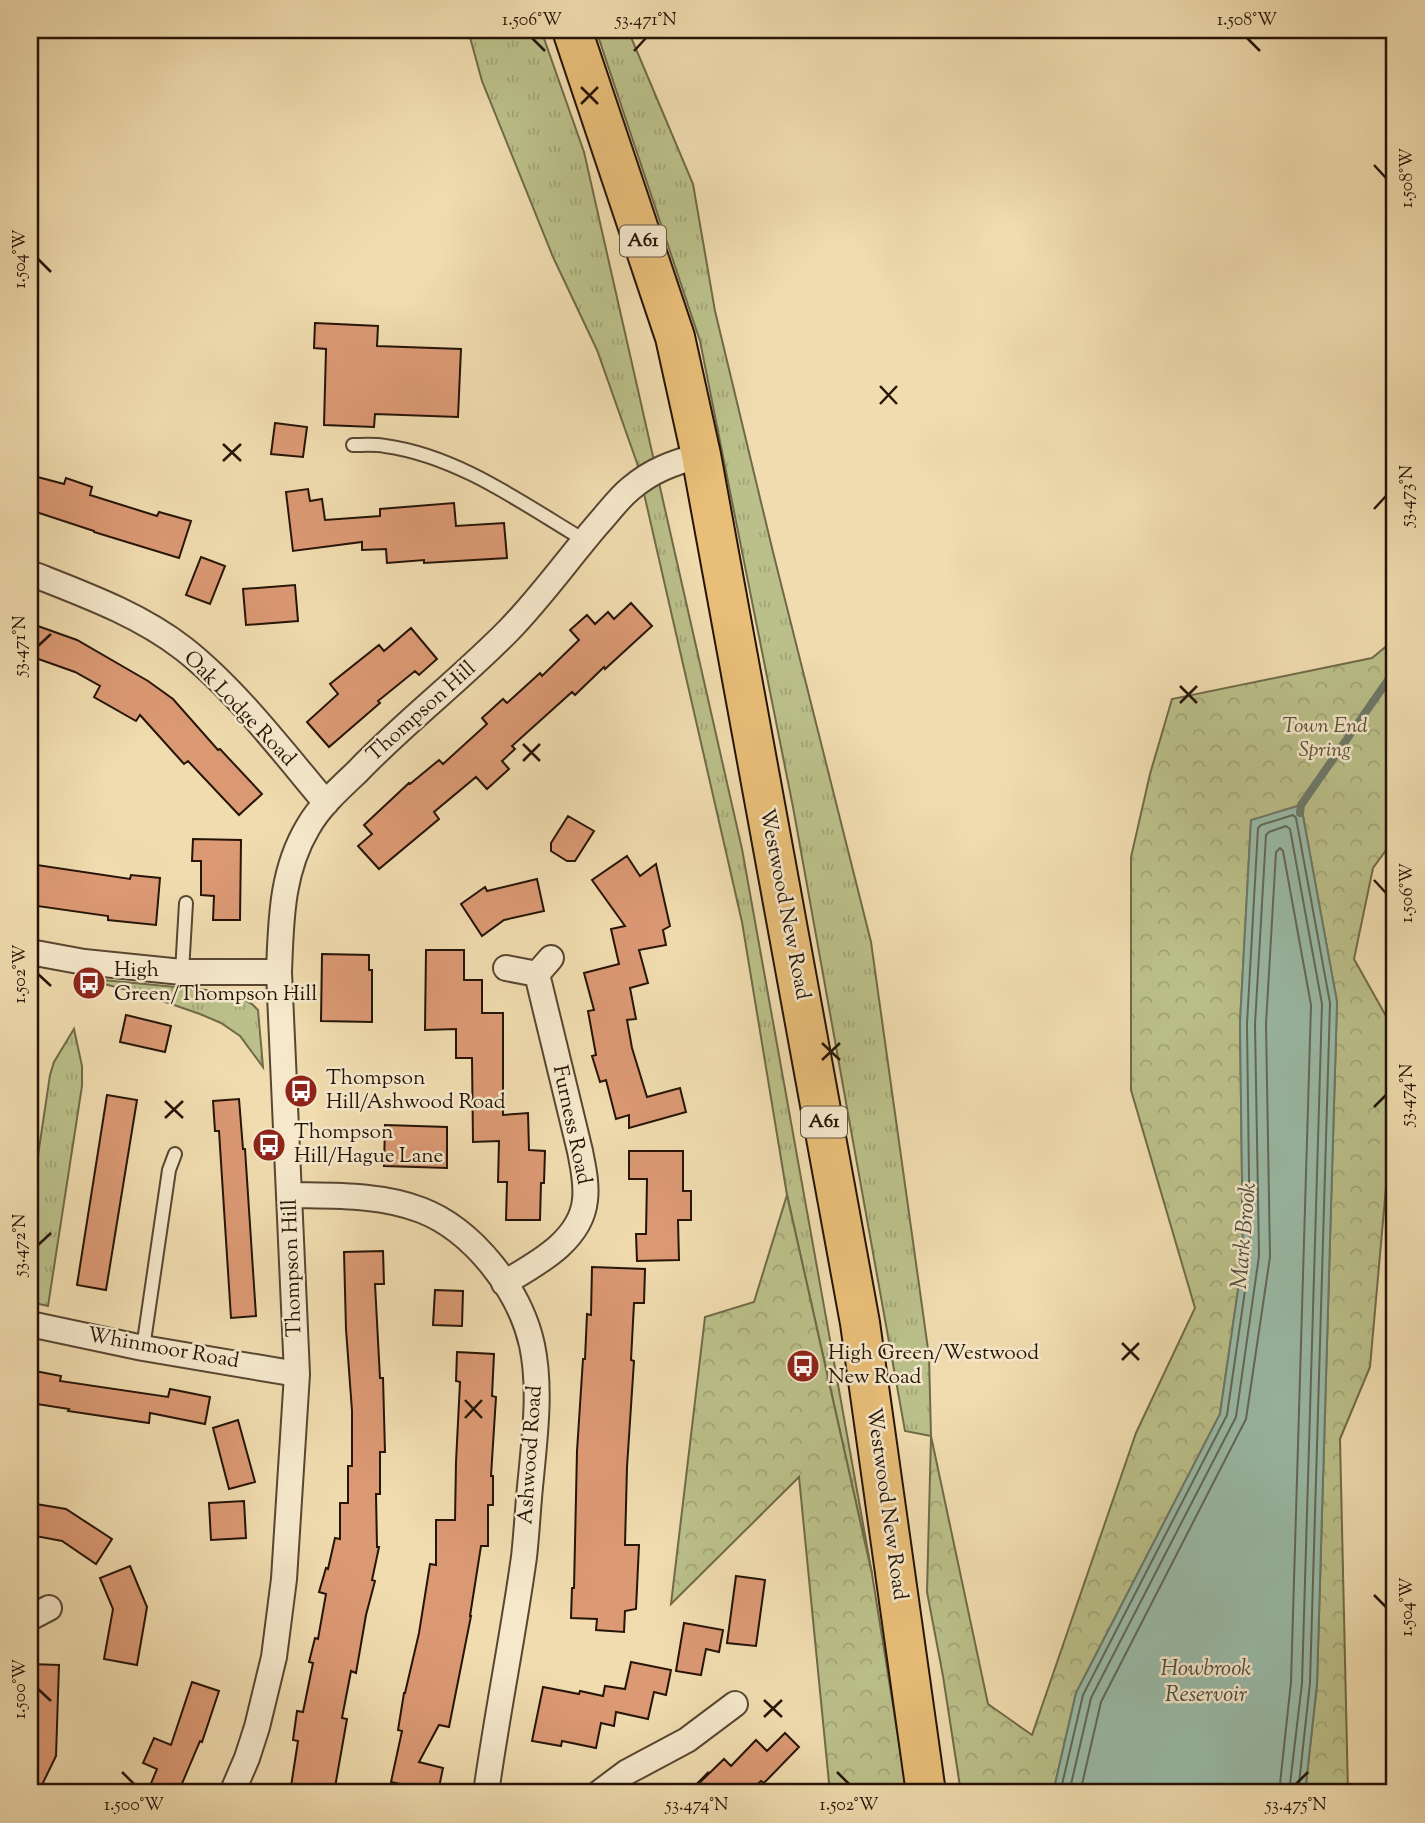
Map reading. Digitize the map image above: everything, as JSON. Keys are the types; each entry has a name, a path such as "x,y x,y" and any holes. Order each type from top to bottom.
{"highway":[{"name":"Westwood New Road","path":"572,30 675,337 701,455 860,1323 926,1793"}],"street":[{"name":"Thompson Hill","path":"232,1793 257,1727 274,1657 284,1579 297,1374 279,972 286,878 297,846 326,803 379,749 501,638 549,586 627,490 650,473 701,455"},
{"name":"Oak Lodge Road","path":"30,573 122,611 184,649 251,714 326,803"},
{"path":"30,952 84,962 182,972 279,972"},
{"name":"Furness Road","path":"504,1283 527,1270 563,1243 574,1230 585,1200 580,1151 544,966 506,968"},
{"name":"Ashwood Road","path":"289,1195 354,1197 393,1203 421,1210 448,1223 492,1263 521,1313 532,1344 536,1376 536,1414 524,1554 486,1793"},
{"name":"Whinmoor Road","path":"30,1324 143,1348 297,1374"},
{"path":"599,1793 627,1772 687,1740 735,1704"}],"lane":[{"path":"353,445 384,445 448,464 478,478 584,540"},
{"path":"182,972 186,903"},
{"path":"143,1348 169,1170 175,1154"}],"green space":[{"path":"468,30 541,30 584,152 742,849 872,1574 787,1195 742,922 637,463 597,350 553,257 482,81"},
{"path":"596,30 628,30 693,184 715,311 871,942 929,1356 931,1436 905,1431 793,807 700,341"},
{"name":"Town End Spring","path":"1395,639 1395,838 1373,868 1354,959 1395,1032 1395,1086 1370,1367 1340,1439 1348,1793 1305,1793 1317,1684 1337,1002 1301,805 1251,821 1240,1023 1243,1256 1220,1414 1076,1693 1053,1793 961,1793 927,1592 931,1436 988,1704 1032,1735 1136,1433 1195,1308 1131,1090 1131,857 1150,774 1172,699 1372,658"},
{"path":"82,978 207,990 241,998 258,1010 263,1067 240,1036 221,1023 145,995"},
{"path":"74,1029 82,1066 82,1086 48,1306 30,1302 30,1209 50,1075 54,1062"},
{"path":"787,1195 872,1574 907,1793 830,1793 799,1477 671,1604 705,1317 754,1302"}],"water":[{"name":"Howbrook Reservoir","path":"1301,805 1337,1002 1317,1684 1305,1793 1053,1793 1076,1693 1220,1414 1243,1256 1240,1023 1251,820"}],"building":[{"path":"315,323 378,326 377,346 461,349 458,417 375,414 374,427 324,425 326,349 314,348"},
{"path":"275,423 307,427 303,457 271,454"},
{"path":"30,475 64,484 66,478 92,487 90,495 157,516 159,512 191,521 179,558 30,510"},
{"path":"308,489 310,501 322,499 325,520 380,516 380,509 454,503 456,526 504,523 507,558 387,563 386,549 362,550 362,542 293,551 286,492"},
{"path":"201,557 225,566 210,604 186,595"},
{"path":"295,585 298,621 246,625 243,589"},
{"path":"631,603 652,626 575,695 572,692 512,746 515,749 502,761 509,769 487,789 476,777 434,812 439,819 379,869 358,846 372,834 364,825 409,783 439,760 443,764 487,724 482,718 503,699 507,703 540,673 542,676 579,640 570,630 587,615 595,624 608,612 614,619"},
{"path":"35,625 77,640 148,681 173,699 262,794 239,815 188,761 184,764 140,715 136,721 94,697 100,686 75,672 30,656 30,641"},
{"path":"411,628 437,659 419,675 415,671 378,701 380,703 329,747 307,722 338,694 330,684 379,645 384,651"},
{"path":"568,816 594,831 575,861 567,861 551,851 551,843"},
{"path":"193,839 241,840 240,920 213,920 214,896 201,895 201,861 192,861"},
{"path":"627,856 640,876 656,864 670,926 663,930 666,945 639,950 648,983 630,988 636,1019 627,1020 632,1048 647,1097 680,1088 686,1112 629,1128 629,1115 616,1119 606,1080 600,1082 592,1056 596,1055 588,1011 594,1010 584,973 619,964 611,929 625,926 592,880"},
{"path":"30,864 130,879 131,875 160,878 156,925 108,920 108,916 30,905"},
{"path":"537,879 544,911 504,920 482,936 461,904 485,887 487,891"},
{"path":"426,950 464,950 464,980 482,980 482,1013 503,1013 503,1115 528,1113 529,1150 545,1151 540,1220 506,1220 507,1182 498,1182 499,1141 473,1142 472,1058 456,1058 456,1029 425,1030"},
{"path":"322,954 369,955 369,970 372,970 372,1022 321,1021"},
{"path":"126,1015 171,1026 165,1052 120,1042"},
{"path":"107,1095 137,1100 106,1290 77,1285"},
{"path":"239,1099 256,1316 231,1318 219,1131 215,1131 213,1101"},
{"path":"385,1125 447,1127 447,1168 384,1166"},
{"path":"629,1151 683,1151 683,1191 691,1191 691,1220 678,1220 679,1260 637,1261 636,1234 646,1234 647,1179 629,1179"},
{"path":"383,1251 384,1284 375,1284 380,1378 383,1378 385,1452 380,1452 380,1494 376,1494 379,1547 372,1580 375,1581 356,1673 351,1671 342,1718 347,1719 334,1793 290,1793 298,1741 293,1740 297,1711 303,1712 313,1663 309,1662 315,1638 318,1639 326,1594 319,1592 335,1538 340,1539 340,1503 348,1503 348,1466 352,1466 344,1252"},
{"path":"592,1267 645,1269 644,1303 634,1303 631,1360 634,1361 627,1467 625,1545 639,1545 636,1609 625,1611 624,1632 596,1630 597,1619 571,1618 577,1451 587,1314 591,1315"},
{"path":"435,1290 463,1291 462,1326 433,1325"},
{"path":"457,1352 494,1354 492,1396 496,1397 491,1476 493,1505 488,1505 488,1546 481,1546 471,1616 449,1727 439,1725 419,1762 443,1768 438,1792 391,1782 402,1731 398,1730 404,1693 419,1633 430,1564 436,1565 436,1520 455,1520 460,1382 456,1381"},
{"path":"30,1370 61,1376 60,1381 168,1397 170,1389 210,1397 205,1424 150,1413 149,1423 30,1403"},
{"path":"238,1420 255,1482 229,1489 213,1428"},
{"path":"244,1501 246,1538 211,1540 209,1503"},
{"path":"30,1503 66,1509 112,1539 96,1564 62,1541 30,1535"},
{"path":"130,1566 147,1607 137,1665 104,1659 113,1609 100,1578"},
{"path":"736,1576 765,1580 756,1646 727,1643"},
{"path":"684,1623 723,1630 719,1652 706,1649 701,1675 676,1671"},
{"path":"631,1662 671,1670 666,1695 654,1692 648,1719 616,1712 614,1726 601,1723 596,1748 562,1741 561,1746 532,1741 543,1687 603,1696 605,1686 625,1689"},
{"path":"30,1664 59,1665 56,1756 38,1793 30,1793"},
{"path":"192,1682 219,1691 202,1742 200,1741 178,1793 147,1793 157,1769 143,1763 154,1738 171,1745"},
{"path":"785,1733 799,1747 764,1783 761,1781 748,1793 689,1793 724,1759 731,1766 756,1740 767,1751"}],"waterway":[{"name":"Mark Brook","path":"1300,813 1301,805 1395,670"}],"place":[{"name":"High Green/Thompson Hill","path":"89,983"},
{"name":"Thompson Hill/Ashwood Road","path":"301,1091"},
{"name":"Thompson Hill/Hague Lane","path":"269,1145"},
{"name":"High Green/Westwood New Road","path":"803,1366"}]}
